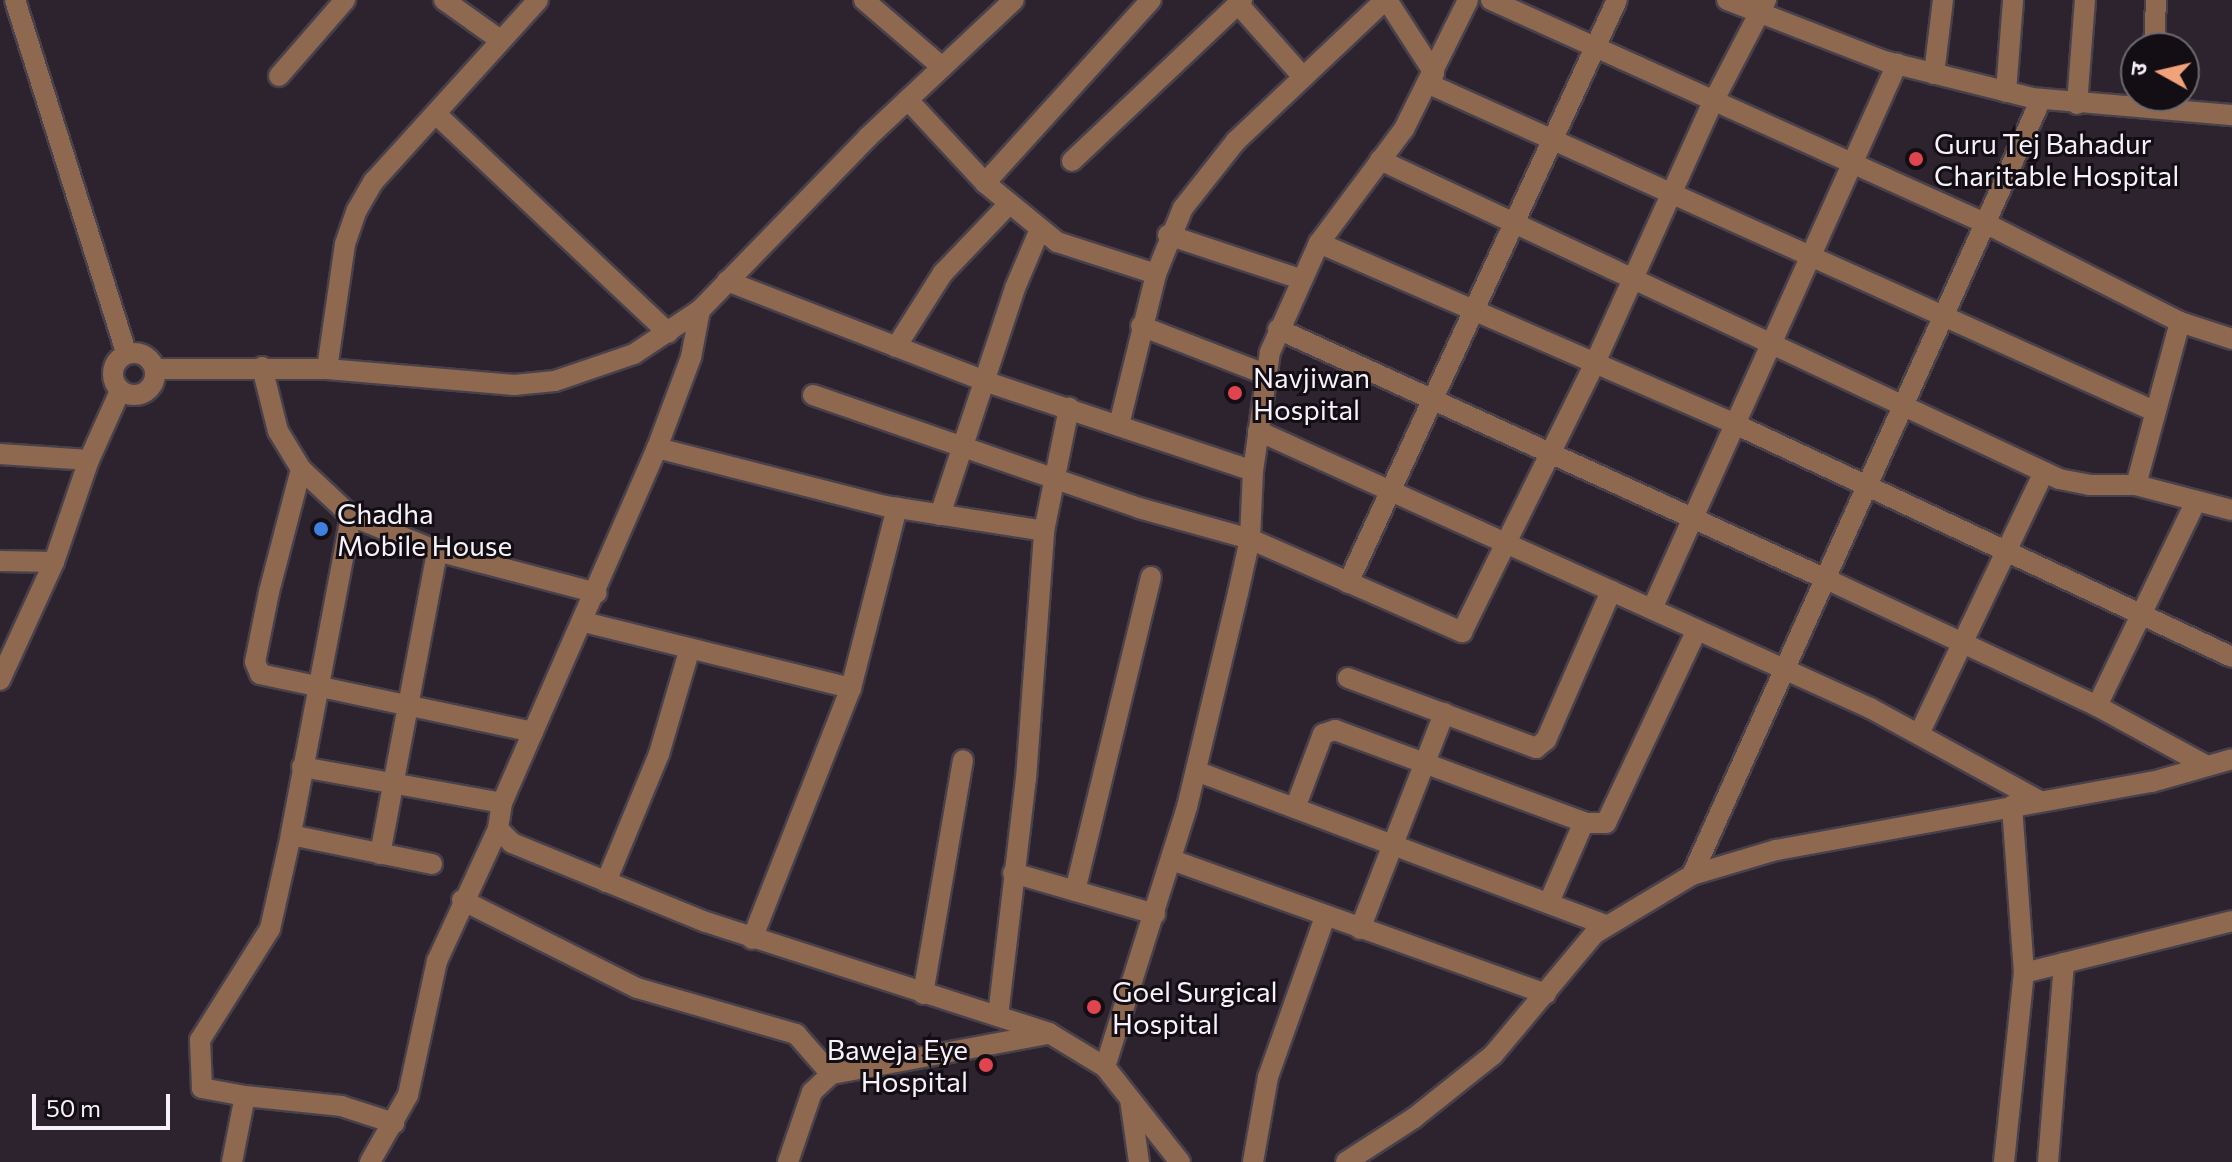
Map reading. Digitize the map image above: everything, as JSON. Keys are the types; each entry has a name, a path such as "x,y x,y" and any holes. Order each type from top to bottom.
{"street":[{"path":"15,0 126,353"},
{"path":"279,76 345,0"},
{"path":"444,0 500,40"},
{"path":"327,369 345,244 357,210 374,181 538,0"},
{"path":"864,0 942,67"},
{"path":"155,369 327,369 466,384 555,381 634,354 700,310 908,100 1014,0"},
{"path":"985,183 1151,0"},
{"path":"1119,425 1141,326 1168,235 1202,179 1303,77 1386,0 1431,78 1671,195 2154,411"},
{"path":"1105,1067 1172,860 1196,771 1250,539 1253,471 1265,374 1278,329 1319,243 1380,160 1431,78 1468,0"},
{"path":"1491,0 1985,223 2180,322 2232,339"},
{"path":"1348,583 1471,308 1517,225 1552,138 1617,0"},
{"path":"1727,0 1763,7 1897,64 1934,74 2041,99 2077,104 2120,103"},
{"path":"1934,74 1943,0"},
{"path":"2006,92 2013,0"},
{"path":"2077,104 2085,0"},
{"path":"2155,32 2156,0"},
{"path":"1072,161 1240,2 1303,77"},
{"path":"813,395 1250,539 1462,632 1594,365 1631,277 1713,102 1763,7"},
{"path":"1652,609 1897,64"},
{"path":"1692,875 2041,99"},
{"path":"908,100 985,183 1040,229 1074,249 1156,274"},
{"path":"2200,110 2232,115"},
{"path":"436,114 668,333"},
{"path":"1380,160 1903,403 2044,472 2076,484 2136,485 2195,503 2232,510"},
{"path":"896,347 943,273 1009,204"},
{"path":"940,515 987,382 1015,288 1040,229"},
{"path":"1168,235 1300,279"},
{"path":"1319,243 1735,424 2232,657"},
{"path":"727,281 987,382 1253,471"},
{"path":"370,1162 394,1123 415,1072 425,1001 462,900 498,829 502,803 597,593 657,448 691,357 700,310"},
{"path":"2136,485 2180,322"},
{"path":"1141,326 1265,374"},
{"path":"1278,329 1962,642 2097,706 2207,766"},
{"path":"0,680 54,562 89,460 120,391 113,366 126,353 144,354 155,369"},
{"path":"262,367 278,431 301,469 351,516 437,551 597,593"},
{"path":"120,391 145,393 155,369"},
{"path":"998,1016 1044,531 1069,408"},
{"path":"1258,431 1920,732 2038,800"},
{"path":"657,448 897,508 1044,531"},
{"path":"0,454 89,460"},
{"path":"301,469 255,662 260,674 533,732"},
{"path":"1920,732 2044,472"},
{"path":"2097,706 2195,503"},
{"path":"752,939 851,688 897,508"},
{"path":"351,516 291,835 270,929 200,1040 202,1088 245,1096 341,1106 394,1123"},
{"path":"380,854 405,706 437,551"},
{"path":"0,561 54,562"},
{"path":"1075,891 1151,577"},
{"path":"1348,678 1530,748 1541,746 1611,591"},
{"path":"584,622 851,688"},
{"path":"1295,808 1326,730 1426,761 1584,822 1599,824 1612,816 1697,630"},
{"path":"606,882 659,754 690,648"},
{"path":"1360,929 1444,713"},
{"path":"1346,1162 1414,1118 1493,1055 1546,994 1580,948 1606,925 1692,875 1776,850 2038,800 2152,782 2232,759"},
{"path":"923,994 963,760"},
{"path":"302,767 502,803"},
{"path":"1196,771 1606,925"},
{"path":"2004,1162 2024,973 2012,805"},
{"path":"1549,902 1584,822"},
{"path":"498,829 512,843 752,939 1049,1033 1105,1067 1180,1162"},
{"path":"291,835 432,864"},
{"path":"1172,860 1546,994"},
{"path":"1013,873 1155,914"},
{"path":"462,900 637,988 796,1034 831,1074"},
{"path":"1253,1162 1268,1077 1325,917"},
{"path":"2024,973 2232,921"},
{"path":"2048,1162 2064,963"},
{"path":"788,1162 812,1092 831,1074 1049,1033"},
{"path":"1130,1095 1139,1162"},
{"path":"232,1162 245,1096"}],"place":[{"name":"Guru Tej Bahadur Charitable Hospital","path":"1916,159"},
{"name":"Navjiwan Hospital","path":"1235,393"},
{"name":"Chadha Mobile House","path":"321,529"},
{"name":"Goel Surgical Hospital","path":"1094,1007"},
{"name":"Baweja Eye Hospital","path":"986,1065"}]}
